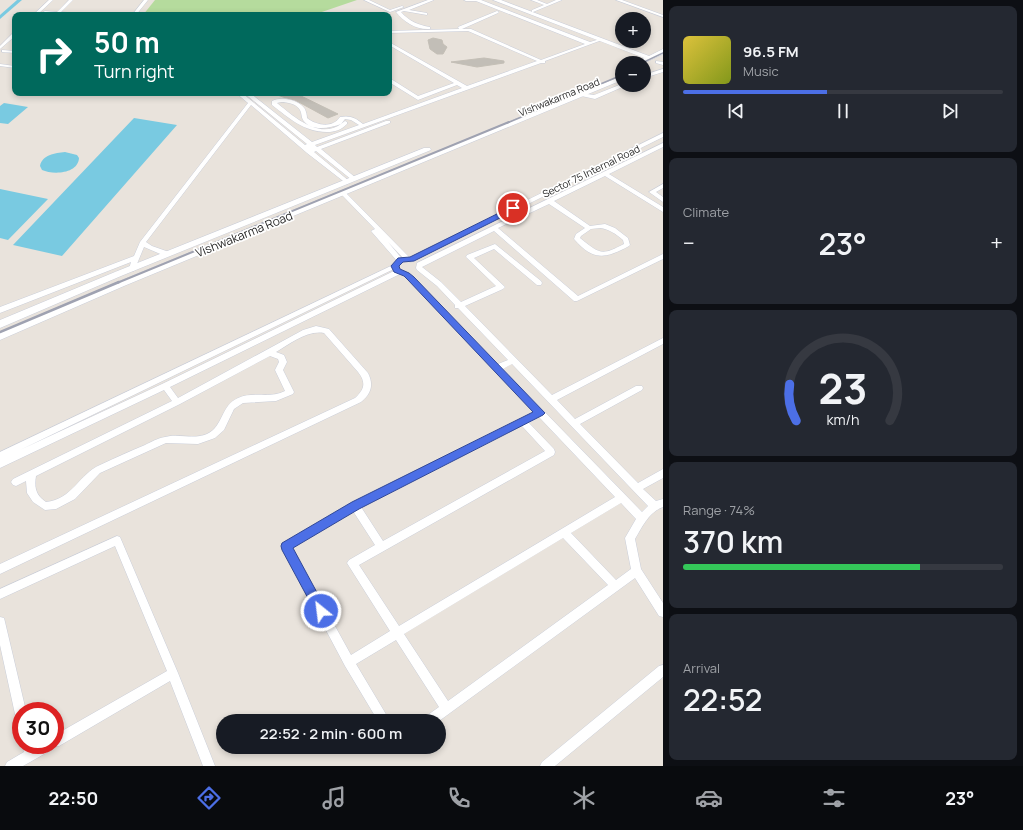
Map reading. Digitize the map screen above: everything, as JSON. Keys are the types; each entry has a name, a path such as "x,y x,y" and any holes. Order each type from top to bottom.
{"main road":[{"path":"496,0 645,56"},
{"path":"504,0 645,56"},
{"path":"651,57 663,51"},
{"path":"651,65 661,61"},
{"name":"Vishwakarma Road","path":"0,324 167,254 615,74"},
{"name":"Vishwakarma Road","path":"0,336 128,281 615,81"},
{"name":"Vishwakarma Road","path":"496,122 505,126"},
{"path":"480,129 487,131 488,133"}],"street":[{"path":"38,12 51,0"},
{"path":"46,12 58,0"},
{"path":"59,12 71,0"},
{"path":"136,12 146,0"},
{"path":"366,0 390,11 423,0"},
{"path":"373,3 382,0"},
{"path":"432,0 398,12 403,18 423,28 461,28 497,12"},
{"path":"466,0 478,0 595,46"},
{"path":"533,0 547,5"},
{"path":"533,11 560,0"},
{"path":"618,0 663,16"},
{"path":"630,4 639,0"},
{"path":"405,10 426,14"},
{"path":"469,30 506,11"},
{"path":"392,32 469,30 546,64"},
{"path":"1,51 12,38"},
{"path":"304,147 589,43 602,40"},
{"path":"309,152 595,46 602,40"},
{"path":"1,51 12,43"},
{"path":"392,45 466,88"},
{"path":"1,51 12,52"},
{"path":"0,66 12,66"},
{"path":"0,69 12,70"},
{"path":"651,74 663,70"},
{"path":"392,82 418,98 458,83"},
{"path":"580,95 595,97 615,89"},
{"path":"242,96 309,152 350,181"},
{"path":"251,96 311,144 350,181"},
{"path":"345,123 335,129 316,130 304,127 274,104 274,101 282,100 297,105 304,111 304,115 309,123 319,127 345,123 352,123 355,120 363,126"},
{"path":"132,269 142,243 250,103"},
{"path":"418,106 423,109"},
{"path":"292,118 304,115"},
{"path":"345,123 354,129"},
{"name":"Sector 75 Internal Road","path":"663,135 410,259 400,268 414,274 419,266 663,145"},
{"path":"606,174 663,210"},
{"path":"663,186 652,192 663,200"},
{"path":"341,194 410,259 439,284 458,306 637,488 658,504 642,518 630,538 636,571 663,612"},
{"path":"341,194 400,268 642,518"},
{"path":"549,202 589,228"},
{"path":"598,224 614,230 626,239 627,245 604,255 599,254 577,239 578,235 589,228 598,224"},
{"path":"494,228 577,299 663,256"},
{"path":"142,243 150,248 167,254"},
{"path":"469,257 495,246 539,284"},
{"path":"457,247 501,287 458,306"},
{"path":"0,310 137,257"},
{"path":"0,464 165,386 400,268"},
{"path":"0,456 400,268"},
{"path":"87,276 93,285"},
{"path":"0,569 358,400 368,389 367,378 326,331 316,329 306,332 177,402 16,482"},
{"path":"550,400 663,341"},
{"path":"32,474 30,489 36,501 45,506 56,504 72,496 97,470 165,440 171,439 184,442 194,442 206,439 218,432 226,413 236,402 244,399 277,398 290,392 279,370 283,362 281,357 269,353"},
{"path":"498,368 512,361"},
{"path":"165,386 177,402"},
{"path":"574,424 639,388"},
{"path":"380,714 349,662 286,546 355,505 540,413"},
{"path":"446,708 352,563 551,452 522,421"},
{"path":"637,488 663,473"},
{"path":"349,662 621,498"},
{"path":"355,505 381,547"},
{"path":"564,532 615,586"},
{"path":"0,594 117,540 173,673 209,766"},
{"path":"438,714 636,571"},
{"path":"0,622 18,702"},
{"path":"546,766 663,670"},
{"path":"64,737 173,673"},
{"path":"11,766 24,754"}],"green space":[{"path":"155,0 357,0 322,12 145,12"}],"water":[{"path":"4,103 28,107 8,124 0,123 0,106"},
{"path":"134,118 177,125 62,256 13,245"},
{"path":"65,152 77,155 79,158 78,163 74,167 70,170 58,173 42,170 40,166 43,159 53,154"},
{"path":"0,189 48,199 8,240 0,238"}],"building":[{"path":"433,38 442,40 443,44 447,47 443,54 437,54 430,49 428,40"},
{"path":"484,58 504,61 504,63 477,67 451,62"},
{"path":"280,96 301,96 338,114 328,118 295,100"}],"waterway":[{"path":"0,18 20,0"}],"railway":[{"path":"651,59 663,53"},
{"path":"507,123 615,78"},
{"path":"117,283 509,122"},
{"path":"0,332 119,282"}],"route":[{"path":"321,611 286,546 355,505 540,413 411,278 397,270 395,266 400,260 411,260 513,208"}]}
